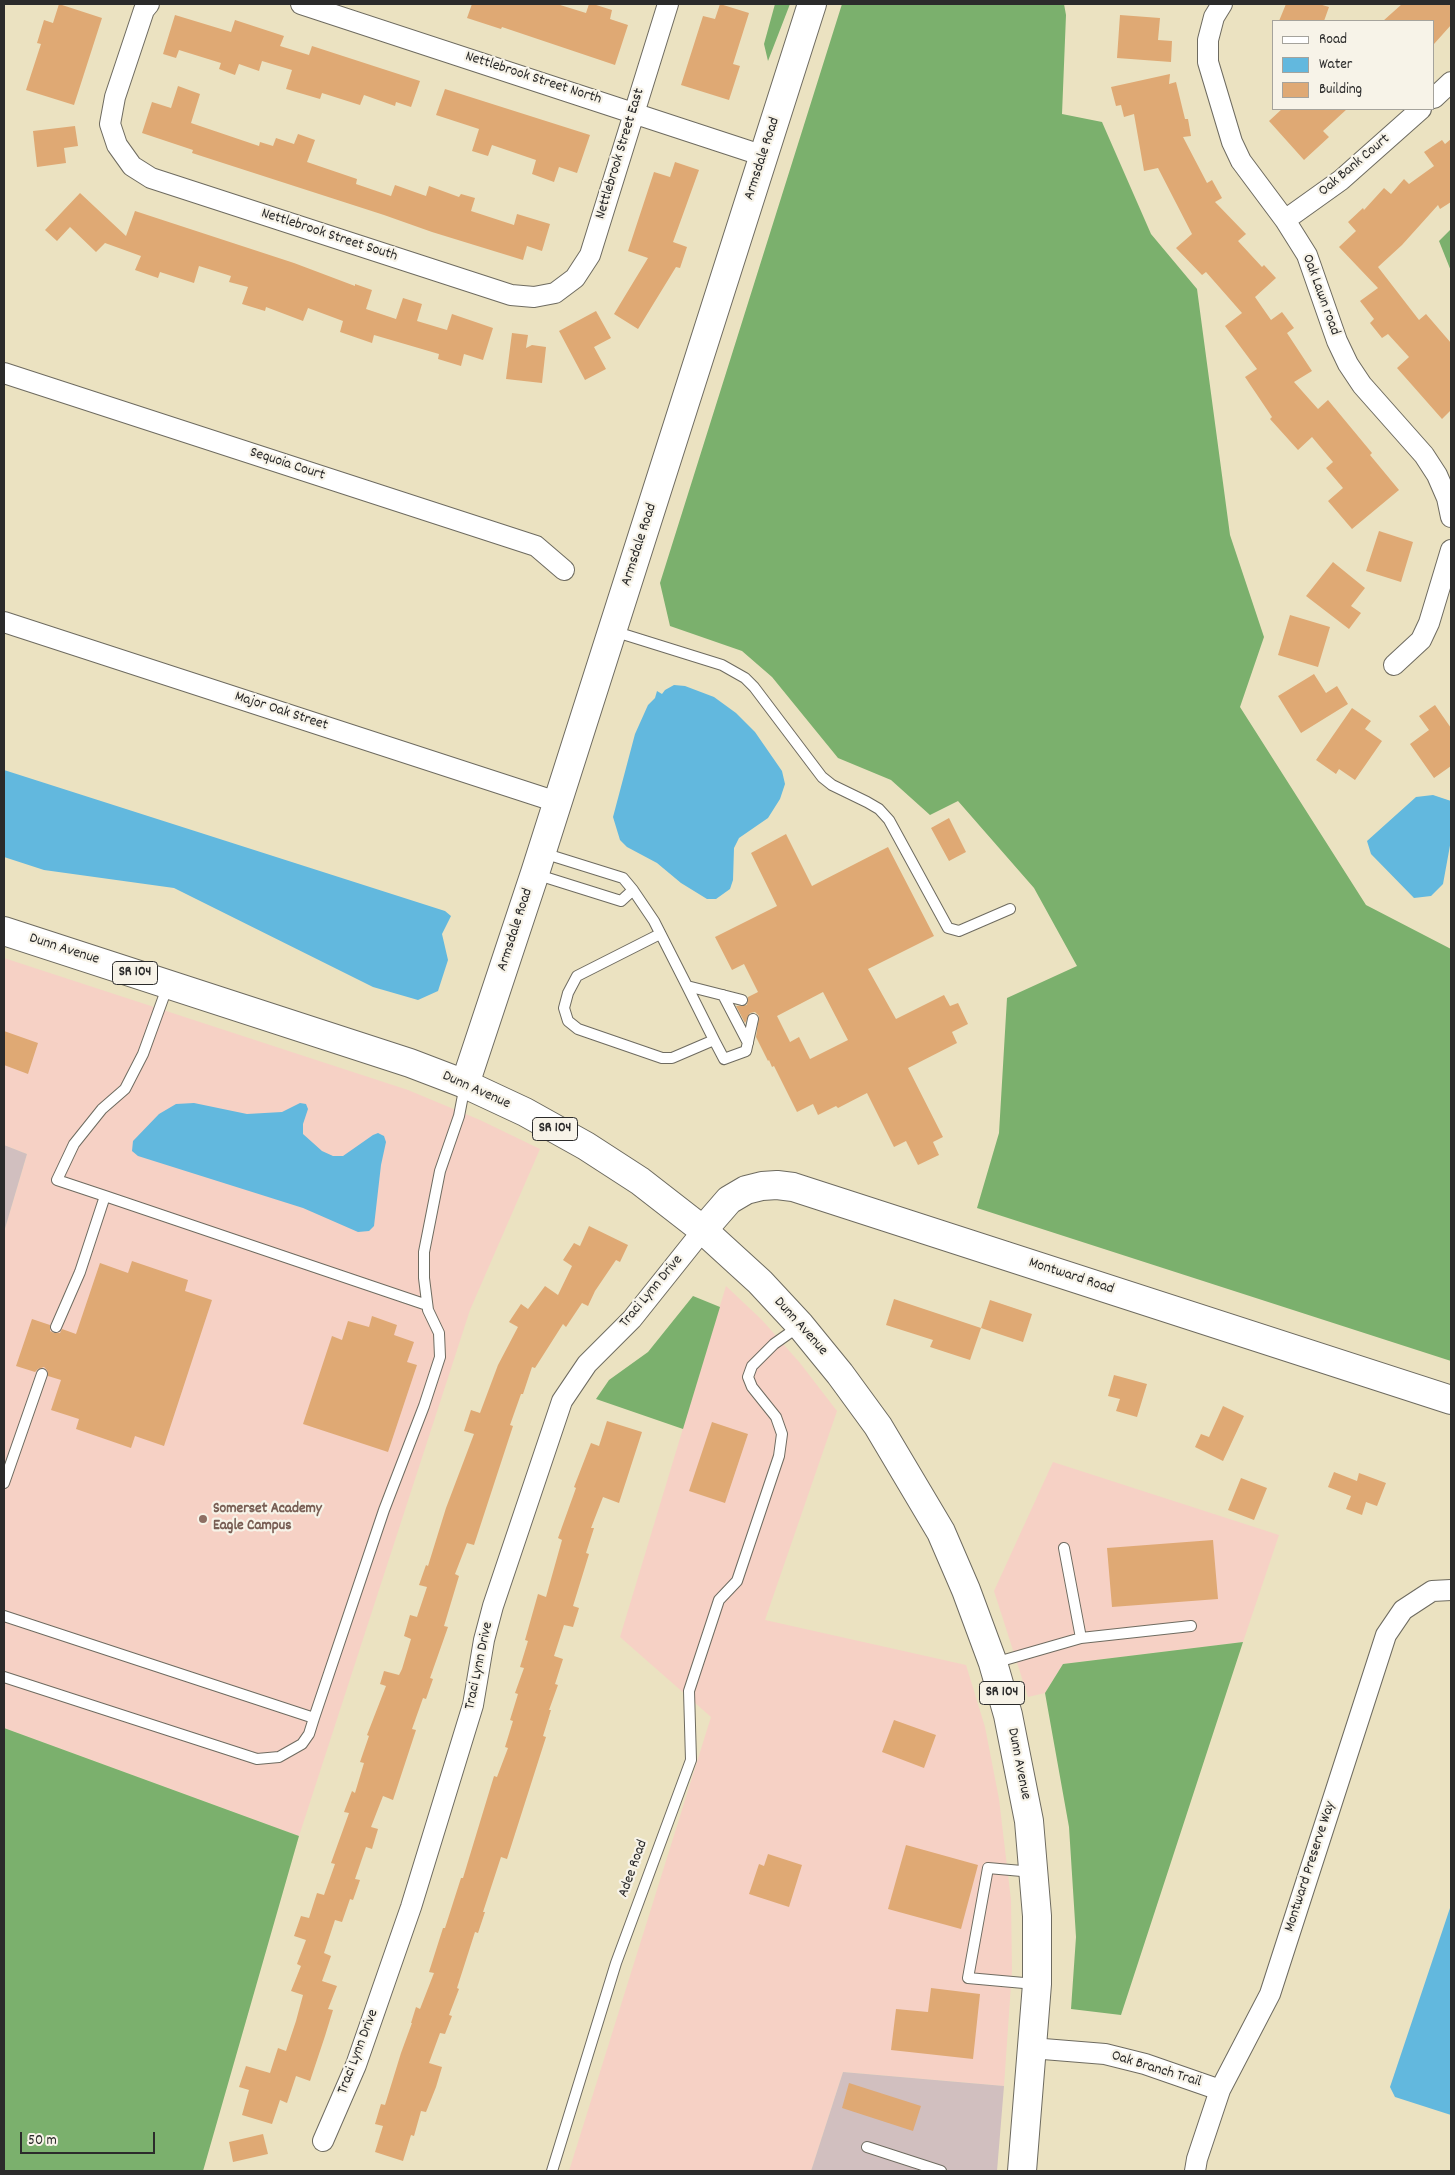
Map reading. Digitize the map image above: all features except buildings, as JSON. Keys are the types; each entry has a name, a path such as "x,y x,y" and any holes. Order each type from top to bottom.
{"street":[{"name":"Nettlebrook Street South","path":"149,4 144,10 115,97 110,124 117,145 132,166 151,178 511,295 534,297 555,293"},
{"name":"Nettlebrook Street North","path":"301,4 764,156"},
{"name":"Nettlebrook Street East","path":"555,293 575,278 590,255 668,4"},
{"name":"Armsdale Road","path":"465,1084 538,863 812,4"},
{"name":"Oak Lawn road","path":"1222,4 1214,17 1208,40 1208,62 1232,142 1241,161 1285,220 1307,255 1337,341 1348,364 1362,385 1424,455 1437,475 1447,498 1451,517"},
{"path":"1435,97 1451,82"},
{"name":"Oak Bank Court","path":"1285,220 1341,180 1421,110"},
{"name":"Sequoia Court","path":"4,373 536,546 564,570"},
{"path":"1394,665 1421,640 1429,624 1451,550"},
{"name":"Major Oak Street","path":"4,622 557,802"},
{"name":"Dunn Avenue","path":"4,931 410,1063 465,1084 525,1112 586,1146 640,1182 703,1230 746,1268 800,1325 840,1374 878,1426 941,1532 966,1590 993,1663 1008,1715 1029,1821 1037,1916 1037,1984 1022,2171"},
{"name":"Montward Road","path":"703,1230 729,1200 746,1190 777,1185 793,1187 1451,1400"},
{"name":"Traci Lynn Drive","path":"323,2140 356,2065 411,1907 473,1705 484,1640 493,1606 562,1401 587,1364 632,1319 703,1230"},
{"name":"Montward Preserve Way","path":"1195,2171 1197,2159 1220,2090 1270,1994 1386,1635 1403,1610 1432,1591 1451,1590"},
{"name":"Oak Branch Trail","path":"1031,2048 1105,2054 1145,2064 1220,2090"}],"lane":[{"path":"612,631 722,665 745,678 754,687 822,777 832,785 868,802 888,820 948,928 959,931 1010,909"},
{"path":"538,863 621,901 633,890"},
{"path":"538,863 623,878 633,890 660,934 724,1059 746,1051 753,1019"},
{"path":"660,934 577,976 568,993 564,1008 568,1021 578,1029 662,1058 672,1058 714,1040"},
{"path":"168,984 143,1054 125,1089 102,1109 74,1144 57,1180 427,1305"},
{"path":"687,986 742,1000"},
{"path":"722,995 748,1043"},
{"path":"4,1677 257,1759 279,1757 302,1744 309,1734 384,1510 424,1406 440,1357 439,1333 427,1305 424,1252 440,1171 459,1116 465,1084"},
{"path":"56,1327 80,1272 105,1196"},
{"name":"Adee Road","path":"552,2171 616,1963 691,1760 689,1691 719,1600 737,1581 779,1456 782,1434 776,1417 752,1387 748,1377 752,1366 774,1344 800,1325"},
{"path":"4,1483 42,1374"},
{"path":"1064,1548 1081,1638"},
{"path":"4,1616 314,1718"},
{"path":"993,1663 1081,1638 1191,1626"},
{"path":"1034,1872 988,1868 968,1978 1037,1984"},
{"path":"867,2147 941,2171"}],"shaded area":[{"name":"Somerset Academy Eagle Campus","path":"4,958 408,1090 480,1120 540,1149 470,1310 299,1836 4,1728 4,1232 27,1154 4,1145"},
{"path":"4,1145 27,1154 4,1232"},
{"path":"726,1286 762,1320 800,1363 837,1411 765,1620 966,1665 985,1727 999,1799 1011,1900 1012,1970 1004,2086 843,2072 811,2171 569,2171 711,1717 620,1637"},
{"path":"1053,1462 1279,1535 1243,1642 1063,1664 1045,1693 1028,1697 994,1591"},
{"path":"843,2072 1004,2086 997,2171 811,2171"}],"green space":[{"path":"775,4 790,4 768,61 764,44"},
{"path":"842,4 1064,4 1066,15 1062,114 1102,122 1151,234 1197,289 1230,535 1264,637 1240,707 1366,905 1451,949 1451,1361 977,1208 999,1133 1007,998 1077,966 1034,888 958,801 930,815 891,780 838,758 772,677 742,651 670,626 660,583"},
{"path":"1451,229 1451,271 1439,241"},
{"path":"693,1296 720,1307 683,1429 596,1399 609,1380 648,1352"},
{"path":"1243,1642 1121,2015 1071,2009 1076,1937 1069,1827 1045,1693 1063,1664"},
{"path":"4,1728 299,1836 203,2171 4,2171"}],"water":[{"path":"674,685 685,686 714,697 736,713 755,732 782,771 785,784 780,799 768,818 739,838 734,848 733,880 730,889 716,899 707,899 681,883 657,863 627,847 620,840 613,817 635,734 648,705 655,698 657,691 662,694"},
{"path":"4,770 445,911 451,916 442,934 448,960 438,991 418,1000 373,987 174,888 44,870 4,857"},
{"path":"1433,795 1451,801 1451,840 1443,884 1431,896 1414,898 1371,854 1367,841 1416,797"},
{"path":"194,1103 247,1114 282,1112 300,1103 306,1104 308,1109 303,1124 303,1134 322,1151 333,1156 343,1156 378,1133 384,1136 386,1142 381,1165 374,1226 369,1231 358,1232 303,1208 138,1156 132,1151 133,1141 159,1114 176,1104"},
{"path":"1451,1905 1451,2115 1395,2097 1390,2087"}],"place":[{"name":"Somerset Academy Eagle Campus","path":"203,1519"}]}
